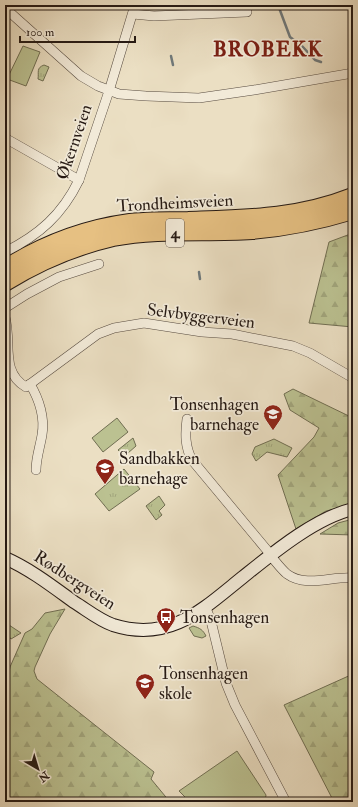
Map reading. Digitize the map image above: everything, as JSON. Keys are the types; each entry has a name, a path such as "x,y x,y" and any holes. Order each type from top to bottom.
{"highway":[{"name":"Trondheimsveien","path":"5,268 33,252 62,239 87,231 115,225 155,220 245,218 281,215 322,206 353,196"},
{"name":"Trondheimsveien","path":"5,284 44,261 114,238 154,233 252,231 280,228 304,224 353,211"}],"street":[{"path":"5,8 73,70 89,81 109,91 130,95 199,98 353,73"},
{"name":"Økernveien","path":"5,252 34,235 50,223 68,200 79,180 109,91 134,9 154,16 247,12"},
{"path":"5,138 79,180"},
{"path":"5,308 59,277 100,264"},
{"path":"5,317 7,367 11,375 20,385 26,387 30,384 37,397 42,419 42,433 36,470"},
{"name":"Selvbyggerveien","path":"30,384 98,334 114,328 144,323 202,332 232,334 293,346 310,353 353,378"},
{"path":"187,419 185,439 192,460 288,575 301,580 346,577 353,578"},
{"name":"Rødbergveien","path":"5,558 36,575 91,613 112,624 122,627 146,630 167,627 192,617 206,608 271,555 331,516 353,509"},
{"path":"206,608 211,622 226,683 235,705 286,802"}],"green space":[{"path":"23,46 40,52 26,86 7,79"},
{"path":"44,65 49,67 43,81 38,79 38,72 40,67"},
{"path":"353,233 353,327 309,323 329,242"},
{"path":"293,389 353,418 353,505 326,511 296,529 278,475 314,437 319,428 290,410 284,394"},
{"path":"117,418 128,432 103,452 92,438"},
{"path":"133,438 136,446 128,453 126,450 122,454 118,450"},
{"path":"274,439 292,448 287,457 267,452 256,461 252,454 255,447"},
{"path":"124,469 140,489 109,511 95,494"},
{"path":"159,496 165,505 159,511 162,515 156,520 146,506"},
{"path":"353,519 353,535 320,534 338,523"},
{"path":"65,609 50,634 35,667 34,671 37,679 154,772 151,779 170,802 5,802 5,683 7,682 10,667 25,633 32,629 45,613"},
{"path":"5,623 21,633 11,639 7,634 5,635"},
{"path":"193,626 204,632 206,636 202,638 194,636 189,628"},
{"path":"353,674 353,802 334,802 284,705"},
{"path":"237,751 266,795 265,802 190,802 179,791"}],"waterway":[{"path":"278,5 290,37 302,46 315,60 321,62"},
{"path":"171,56 173,65"},
{"path":"199,272 200,279"}],"place":[{"name":"Tonsenhagen barnehage","path":"273,431"},
{"name":"Sandbakken barnehage","path":"105,485"},
{"name":"Tonsenhagen","path":"166,634"},
{"name":"Tonsenhagen skole","path":"145,700"}],"district":[{"name":"BROBEKK","path":"268,49"}]}
